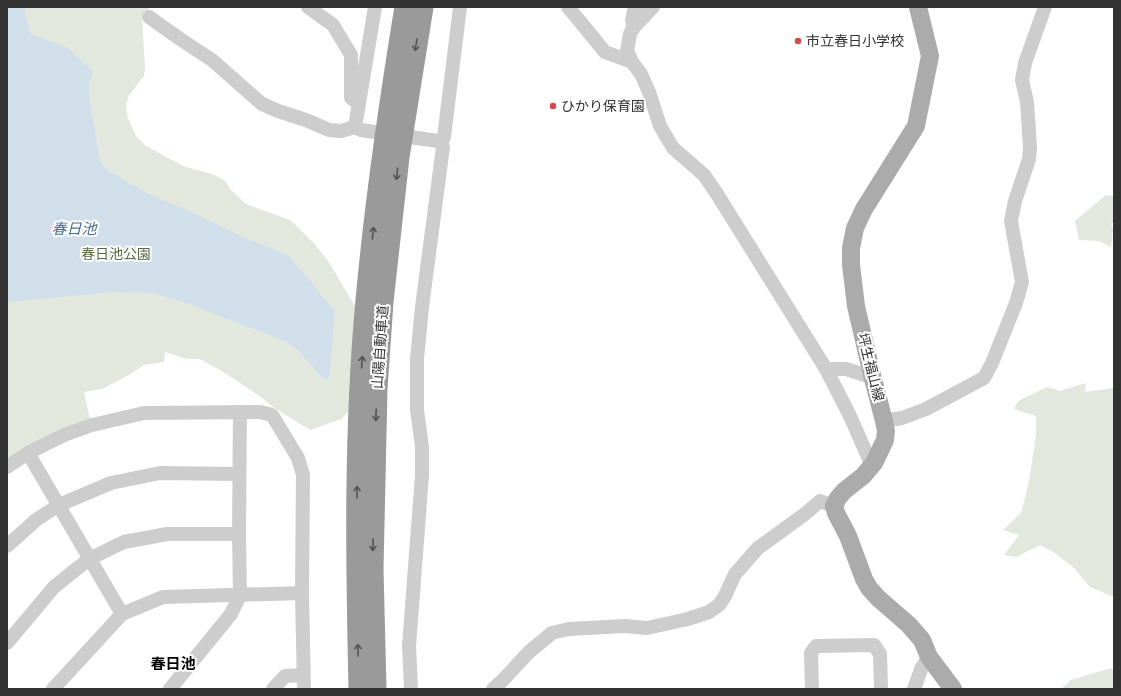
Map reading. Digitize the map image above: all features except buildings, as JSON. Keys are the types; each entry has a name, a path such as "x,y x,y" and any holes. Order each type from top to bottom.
{"highway":[{"name":"山陽自動車道","path":"359,689 356,569 360,389 366,301 382,155 405,7"},
{"name":"山陽自動車道","path":"376,689 373,569 377,389 383,302 399,157 423,7"}],"main road":[{"name":"坪生福山線","path":"834,506 844,491 863,476 874,463 885,440 886,431 856,306 851,265 851,248 855,228 864,209 916,126 930,56 918,7"},
{"path":"834,506 869,588 878,598 909,625 922,640 929,657 953,689"}],"street":[{"path":"308,7 333,25 351,54 351,98 359,104"},
{"path":"358,129 359,104 375,7"},
{"path":"439,142 444,137 460,7"},
{"path":"568,7 605,52 632,62"},
{"path":"633,28 632,20 635,7"},
{"path":"653,7 633,28 630,34 627,50 632,62 642,74 650,92 660,126 673,148 704,175 717,194 826,369 850,416 868,458 874,463"},
{"path":"884,422 902,418 926,409 984,378 992,363 1016,303 1022,282 1011,221 1015,201 1029,159 1030,148 1027,102 1022,80 1025,63 1045,7"},
{"path":"149,16 212,60 262,104 329,130 341,131 358,129 439,142 443,147 417,358 417,410 422,454 409,646 411,689"},
{"path":"826,369 846,369 865,375 872,375"},
{"path":"170,689 231,614 240,595 240,412"},
{"path":"7,467 28,453 64,435 92,425 144,413 260,412 272,415 298,458 303,475 302,593 304,682 285,676 273,689"},
{"path":"28,453 122,614"},
{"path":"7,546 36,520 59,505 111,483 160,473 239,474"},
{"path":"493,689 529,652 552,633 569,629 611,626 646,628 688,619 709,612 719,605 725,596 735,574 758,548 805,514 820,501 834,506"},
{"path":"7,643 54,587 89,559 124,542 167,534 239,534"},
{"path":"53,689 122,614 163,597 302,593"},
{"path":"812,689 811,652 816,646 874,645 880,654 881,689"},
{"path":"914,689 922,667 929,657"}],"green space":[{"name":"春日池公園","path":"7,7 150,7 142,17 145,68 144,76 129,95 126,106 128,118 136,136 146,146 183,166 215,175 225,181 230,189 246,204 290,220 315,244 330,264 355,306 349,411 341,419 310,430 273,407 261,397 225,373 200,359 187,359 165,352 164,362 144,365 102,389 84,392 91,424 7,465"},
{"path":"1106,195 1114,196 1114,223 1111,223 1113,230 1111,247 1099,241 1079,240 1075,221"},
{"path":"1086,383 1085,392 1114,388 1114,597 1090,587 1074,568 1055,553 1040,545 1016,557 1004,555 1019,535 1003,530 1021,513 1029,481 1036,435 1036,416 1014,409 1018,401 1047,387 1060,391"},
{"path":"1111,668 1114,670 1114,689 1061,689 1071,680"}],"water":[{"name":"春日池","path":"7,7 25,7 24,10 31,34 68,48 93,72 88,87 99,157 103,166 110,172 149,194 200,216 243,237 289,256 335,311 330,374 327,380 322,377 299,351 287,342 171,298 148,293 114,292 7,302"}],"place":[{"name":"市立春日小学校","path":"798,41"},
{"name":"ひかり保育園","path":"553,106"}],"district":[{"name":"春日池","path":"173,663"}]}
